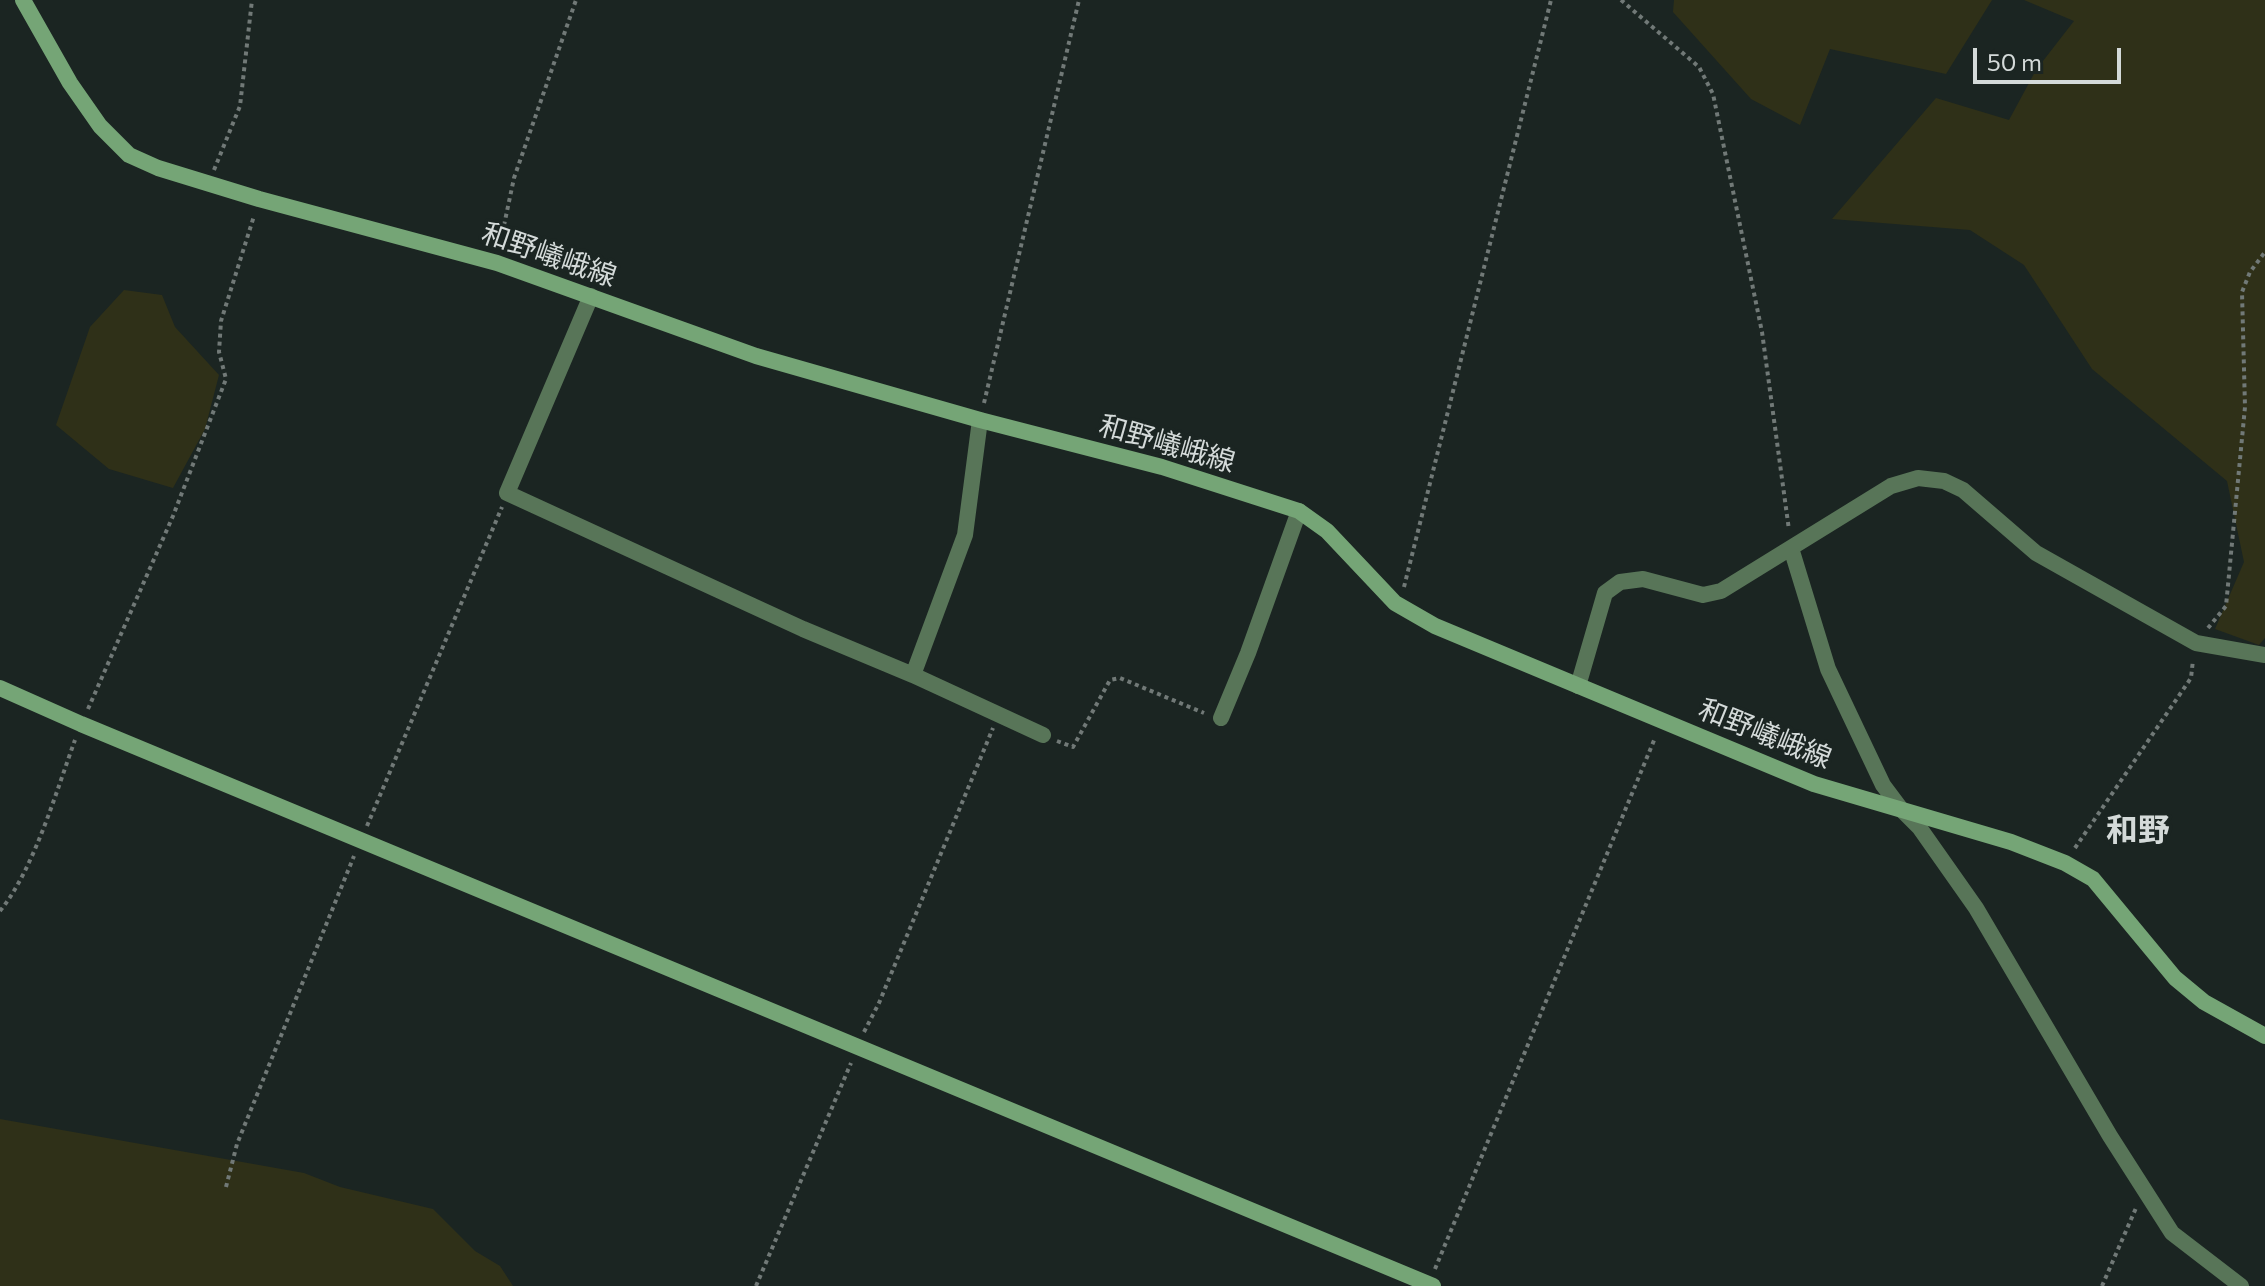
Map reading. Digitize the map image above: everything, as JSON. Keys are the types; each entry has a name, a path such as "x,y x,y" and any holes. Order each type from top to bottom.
{"main road":[{"name":"和野嶬峨線","path":"23,0 70,83 100,126 129,155 158,168 259,199 497,263 756,356 980,420 1162,467 1299,511 1327,531 1395,603 1435,626 1814,784 2011,842 2065,863 2093,879 2175,978 2204,1002 2265,1036"},
{"path":"0,688 1431,1285"}],"street":[{"path":"591,296 507,493 1043,735"},
{"path":"913,675 965,535 980,420"},
{"path":"1578,686 1605,593 1620,582 1643,579 1703,595 1721,591 1891,486 1918,478 1944,481 1963,490 2036,553 2196,643 2265,655"},
{"path":"1221,718 1299,511"},
{"path":"1791,548 1828,669 1883,785 1919,827 1976,908 2172,1233 2241,1286"}],"path":[{"path":"209,183 240,106 252,0"},
{"path":"497,263 514,178 576,0"},
{"path":"980,420 1079,0"},
{"path":"1395,603 1408,571 1551,0"},
{"path":"1621,0 1699,67 1713,94 1762,332 1791,548"},
{"path":"0,911 14,893 42,829 81,724 173,516 226,379 219,352 221,321 259,199"},
{"path":"2065,863 2191,678 2196,643 2226,606 2245,407 2242,292 2250,272 2265,252"},
{"path":"226,1187 237,1144 360,840 507,493"},
{"path":"1043,735 1073,747 1110,680 1120,678 1221,718"},
{"path":"756,1286 848,1072 856,1046 879,1003 999,714"},
{"path":"1431,1285 1663,721"},
{"path":"2102,1286 2144,1190"}],"green space":[{"path":"1674,0 1992,0 1946,74 1830,49 1800,125 1751,99 1673,12"},
{"path":"2024,0 2265,0 2265,638 2259,645 2215,629 2244,562 2227,481 2092,369 2024,265 1970,230 1832,219 1936,98 2009,120 2036,70 2074,21"},
{"path":"124,290 162,295 175,327 219,375 205,429 173,488 109,469 56,425 90,327"},
{"path":"0,1119 304,1173 340,1187 433,1209 475,1251 500,1266 513,1286 0,1286"}],"district":[{"name":"和野","path":"2138,830"}]}
